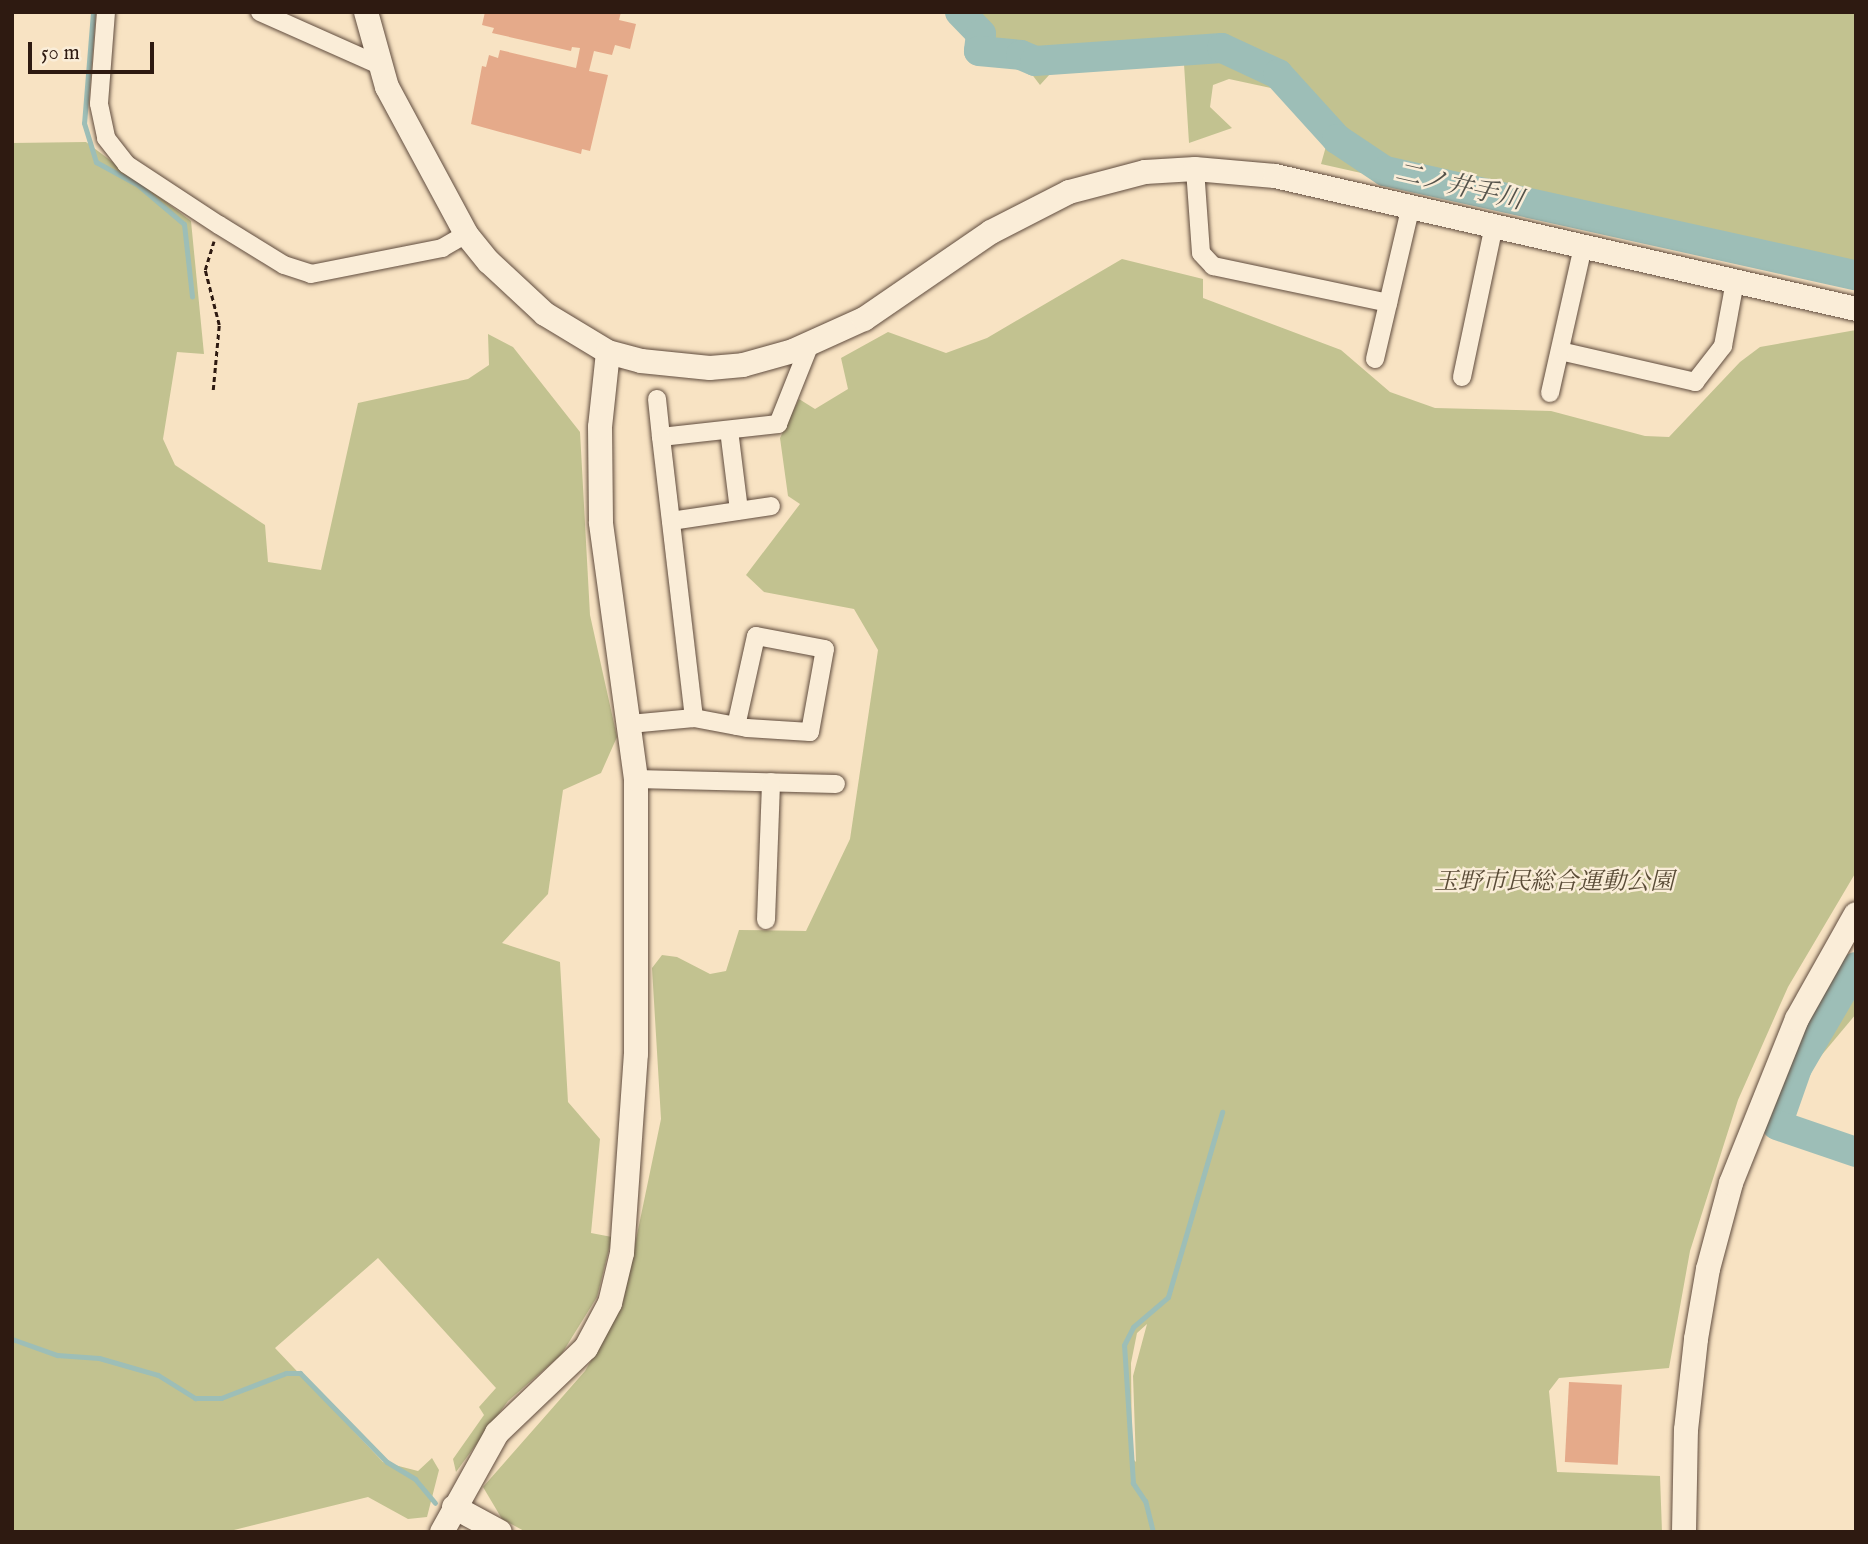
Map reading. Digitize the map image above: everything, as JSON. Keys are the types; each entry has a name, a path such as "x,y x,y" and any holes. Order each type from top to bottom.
{"street":[{"path":"106,12 99,104 106,138 126,164 219,225 284,265 311,274 442,248 466,234"},
{"path":"260,12 379,65"},
{"path":"366,12 379,65 466,234 489,262 545,314 608,352 641,361 710,368 743,365 810,344 864,319 991,232 1069,192 1145,172 1195,169 1239,170 1411,206 1856,309"},
{"path":"1195,169 1200,253 1213,266 1388,303"},
{"path":"1376,359 1411,206"},
{"path":"1462,377 1494,225"},
{"path":"1550,393 1583,246"},
{"path":"1560,351 1695,382 1723,346 1735,281"},
{"path":"661,437 778,424 810,344"},
{"path":"442,1532 497,1433 586,1348 610,1303 622,1253 636,1054 636,779 601,522 600,426 608,352"},
{"path":"657,399 694,718"},
{"path":"729,430 739,510"},
{"path":"671,521 771,506"},
{"path":"630,724 694,718 737,726 810,732 825,649 756,636 737,726"},
{"path":"636,779 836,784"},
{"path":"766,920 771,782"},
{"path":"1684,1532 1686,1430 1696,1339 1708,1269 1731,1183 1797,1019 1856,914"},
{"path":"454,1507 500,1532"}],"path":[{"path":"213,390 219,325 205,270 219,225"}],"green space":[{"path":"967,12 1856,12 1856,284 1321,164 1332,125 1276,89 1229,79 1213,85 1210,107 1232,128 1189,143 1184,64 1050,74 1040,85 1024,64 993,41"},
{"path":"86,142 191,221 204,354 177,352 163,439 175,465 265,525 268,562 321,570 358,403 468,379 489,365 488,334 513,347 580,432 590,615 617,737 601,773 563,790 548,894 502,943 560,962 568,1102 600,1139 591,1233 612,1237 597,1297 561,1355 508,1401 456,1472 453,1459 484,1415 479,1407 496,1388 378,1258 275,1348 383,1462 418,1471 432,1458 439,1470 427,1517 408,1519 368,1497 226,1532 12,1532 12,143"},
{"name":"玉野市民総合運動公園","path":"1122,259 1203,279 1203,298 1341,350 1390,392 1435,408 1551,411 1645,436 1669,437 1740,362 1760,347 1856,330 1856,872 1788,987 1738,1100 1690,1251 1669,1368 1559,1378 1549,1391 1557,1472 1660,1476 1662,1532 526,1532 502,1519 483,1487 585,1371 622,1307 661,1119 652,968 662,955 677,957 710,974 726,971 739,930 806,931 850,839 878,650 854,609 764,592 746,575 800,504 788,496 780,438 799,399 815,409 848,389 841,358 888,332 946,353 987,338","holes":["1147,1324 1133,1376 1136,1462 1132,1458 1131,1363 1137,1333"]},
{"path":"1856,950 1856,1014 1810,1069 1801,1059"}],"building":[{"path":"485,12 621,12 619,20 636,24 630,49 615,45 612,55 594,51 589,71 608,75 590,151 582,149 581,154 471,124 482,66 486,67 489,55 498,58 500,50 576,68 580,48 572,47 571,51 492,33 494,28 482,25"},
{"path":"1569,1382 1622,1385 1618,1465 1565,1462"}],"waterway":[{"path":"93,12 84,123 96,162 138,185 184,224 192,297"},
{"name":"二ノ井手川","path":"960,12 981,34 979,51 1021,55 1035,61 1222,48 1278,74 1337,139 1385,171 1856,275"},
{"name":"二ノ井手川","path":"1856,967 1797,1068 1777,1125 1856,1152"},
{"path":"1153,1532 1145,1501 1133,1483 1124,1345 1133,1327 1168,1297 1222,1112"},
{"path":"12,1339 57,1355 99,1358 158,1375 195,1398 221,1398 286,1373 300,1373 387,1462 415,1479 435,1503"}]}
